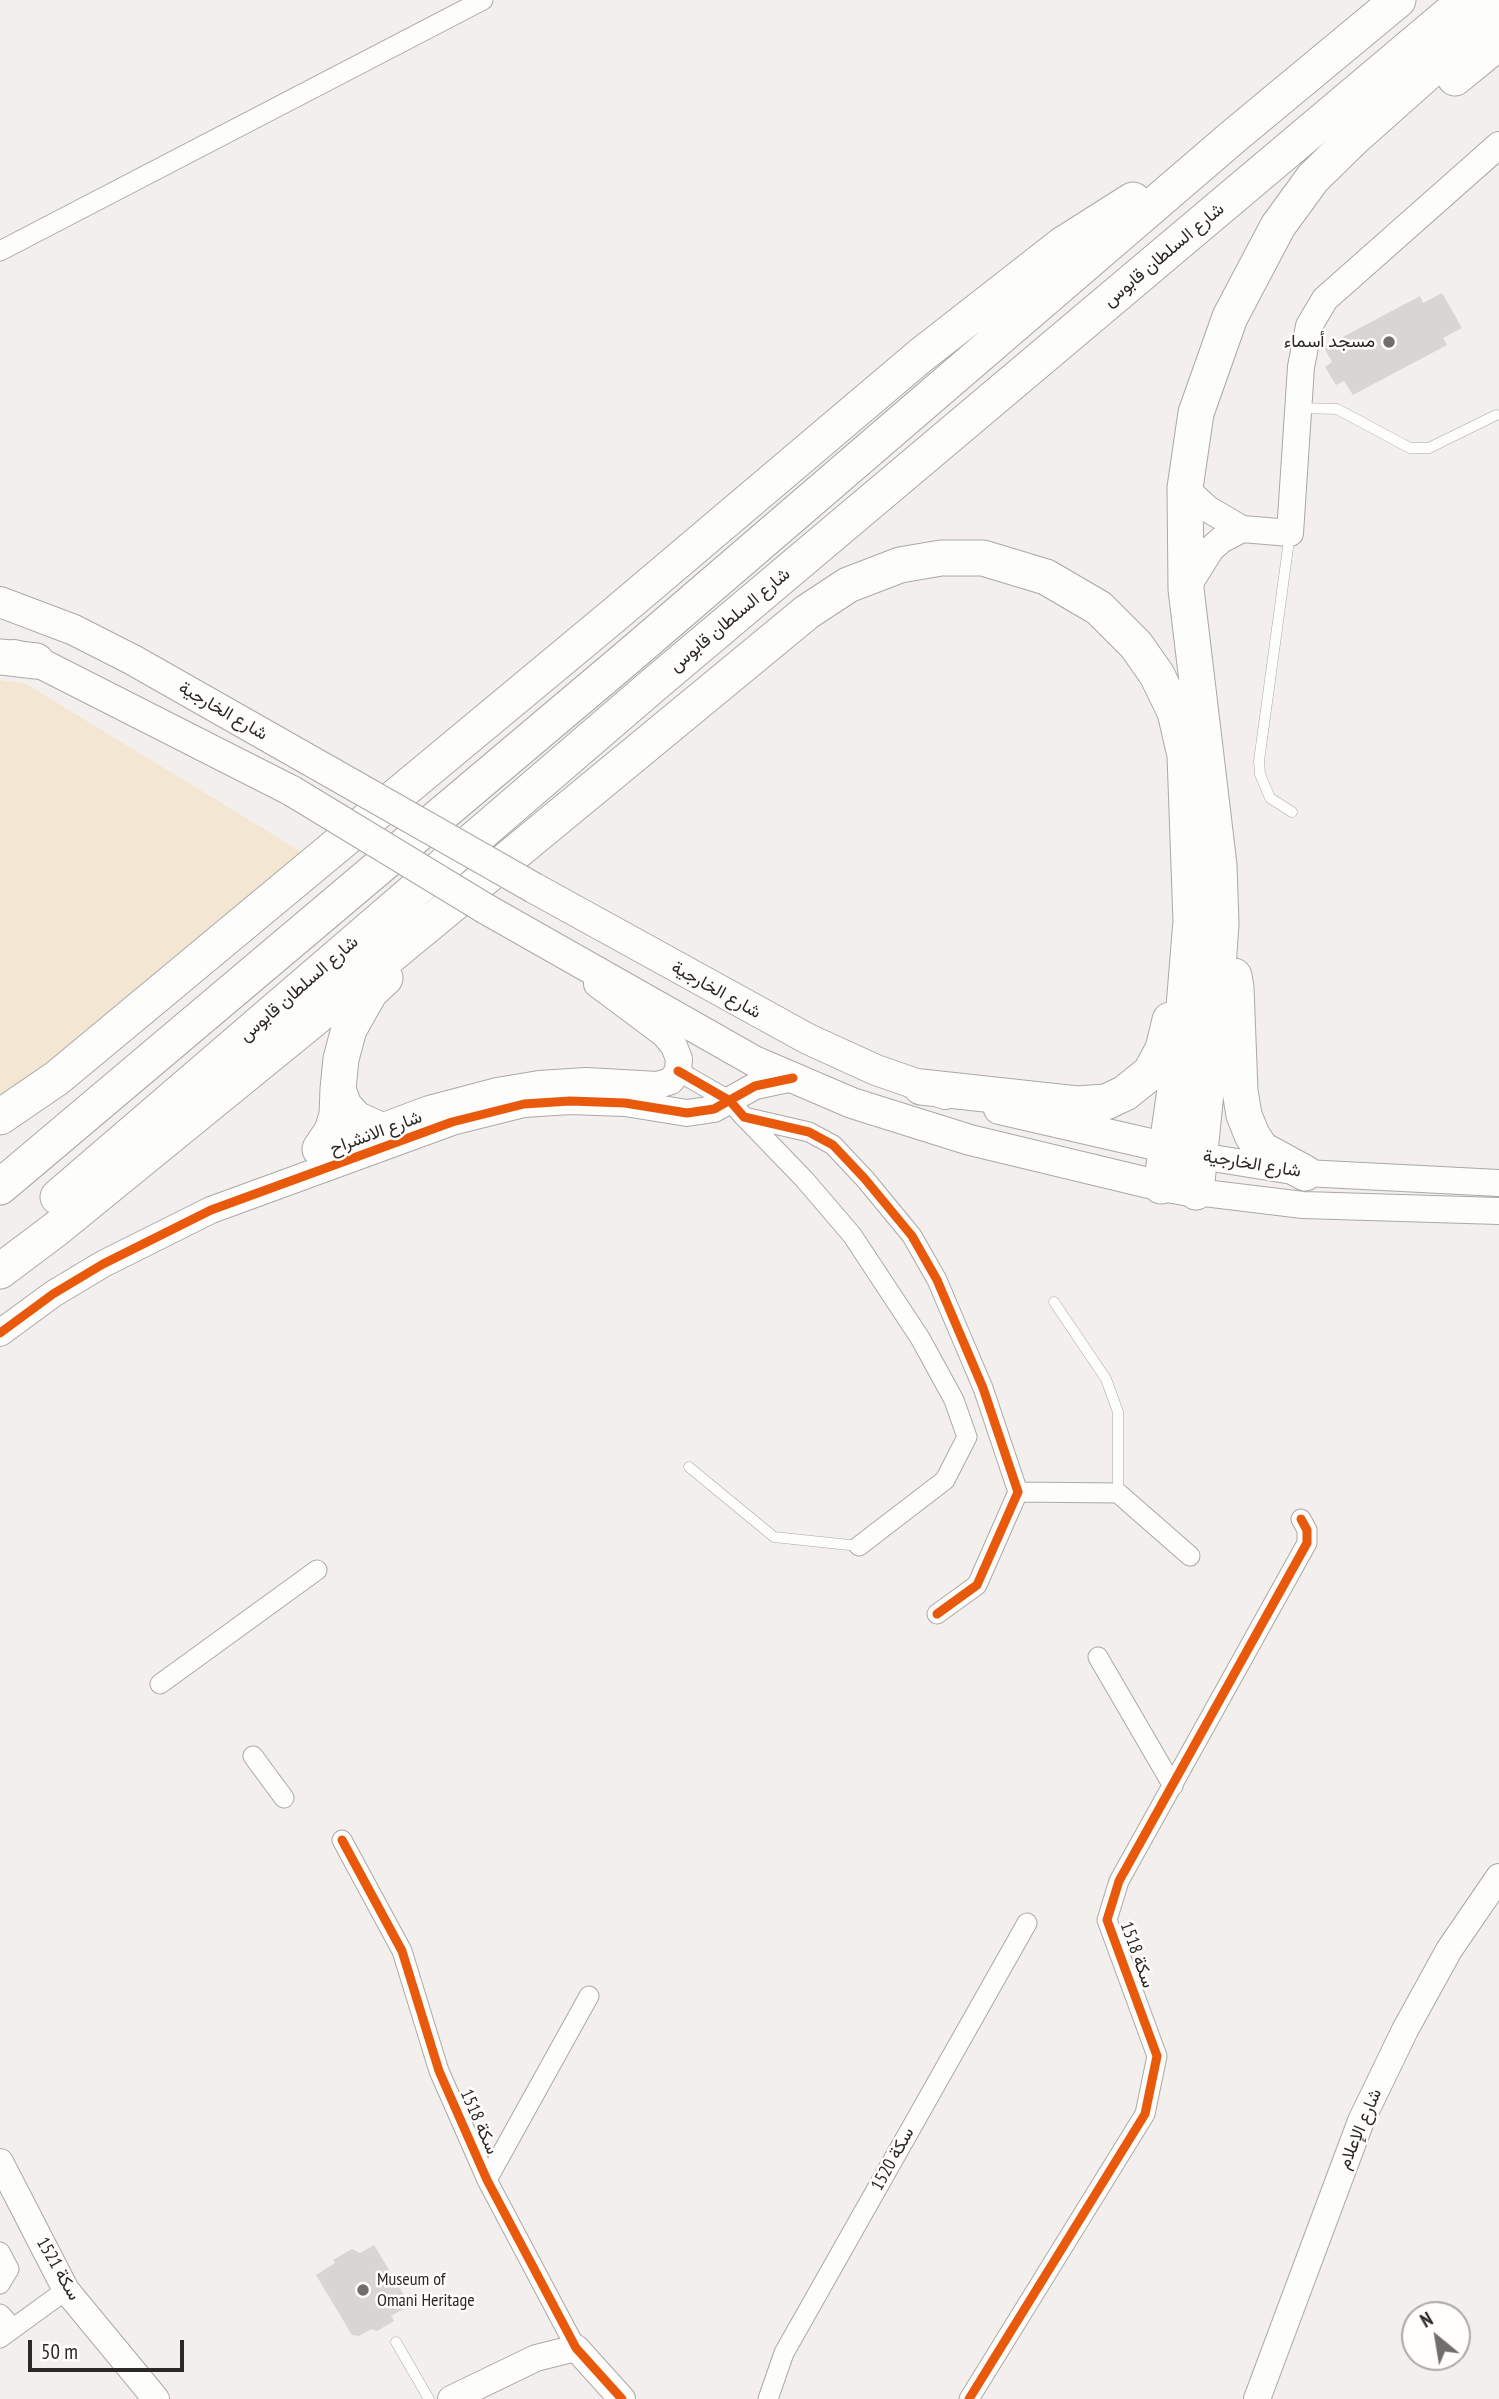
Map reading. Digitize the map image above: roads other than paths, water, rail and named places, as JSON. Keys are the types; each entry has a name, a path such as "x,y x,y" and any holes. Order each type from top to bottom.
{"highway":[{"path":"0,1187 639,648 1234,136 1398,0"},
{"name":"شارع السلطان قابوس","path":"0,1248 651,687 1466,0"},
{"path":"1161,1186 1180,1056 1219,865 1185,589 1185,488 1196,413 1225,329 1250,278 1278,226 1314,178 1354,138 1499,9"},
{"path":"1250,278 1347,174 1499,42"},
{"path":"0,1117 68,1069 613,616 920,356 1062,245 1234,136"},
{"path":"0,1270 272,1054 797,620 848,586 900,565 941,558 983,558 1046,577 1099,608 1136,645 1157,676 1175,712 1185,755 1206,922 1217,982 1196,1192"},
{"path":"0,657 36,661"},
{"path":"320,1149 332,1131 337,1115 341,1059 349,1029 370,992 444,926 506,861"},
{"path":"921,1087 1077,1104 1106,1102 1125,1093 1150,1073 1163,1049 1206,922"},
{"path":"1206,922 1236,988 1240,1091 1244,1115 1261,1149 1305,1173"},
{"path":"338,1089 344,1106 356,1119 376,1128"}],"main road":[{"path":"0,582 74,630"},
{"name":"شارع الخارجية","path":"0,602 74,630 133,660 534,888 808,1039 921,1087 1200,1156"},
{"name":"شارع الخارجية","path":"0,652 36,661 292,791 486,909 754,1061 852,1104 945,1132 1161,1186 1196,1192"}],"street":[{"path":"0,251 483,0"},
{"path":"1185,488 1208,509 1242,529 1290,533 1301,367 1310,326 1325,299 1499,145"},
{"path":"1185,589 1210,549 1242,529"},
{"path":"528,933 664,1034 674,1046 679,1059 678,1071 737,1109 804,1179 852,1235 920,1338 954,1400 967,1437 945,1480 859,1546"},
{"name":"شارع الانشراح","path":"0,1334 53,1294 103,1264 211,1210 264,1177 320,1149 429,1109 497,1091 539,1084 586,1081 658,1085 671,1081 678,1071"},
{"name":"شارع الانشراح","path":"211,1210 452,1122 524,1104 570,1101 625,1103 687,1113 714,1108 737,1109 755,1086 793,1078"},
{"path":"737,1109 809,1132 832,1145 865,1179 912,1236 937,1280 983,1388 1018,1492 977,1585 937,1614"},
{"path":"266,1191 304,1168 320,1149"},
{"name":"شارع الخارجية","path":"1200,1156 1305,1173 1499,1184"},
{"name":"شارع الخارجية","path":"1196,1192 1303,1205 1499,1211"},
{"path":"1018,1492 1118,1493 1190,1556"},
{"name":"سكة 1518","path":"969,2399 1145,2114 1157,2056 1107,1920 1119,1881 1307,1543 1307,1530 1301,1519"},
{"path":"160,1684 317,1570"},
{"path":"1098,1657 1173,1786"},
{"path":"253,1756 284,1798"},
{"name":"سكة 1518","path":"342,1840 402,1951 439,2071 487,2180 576,2348 622,2399"},
{"name":"شارع الإعلام","path":"1257,2399 1361,2121 1405,2030 1449,1950 1499,1877"},
{"name":"سكة 1520","path":"768,2399 784,2353 1027,1923"},
{"name":"سكة 1518","path":"487,2180 589,1996"},
{"name":"سكة 1521","path":"0,2162 66,2290 156,2399"},
{"path":"0,2252 9,2269 0,2284"},
{"path":"4,2327 66,2290"},
{"path":"451,2399 536,2358 576,2348"}],"lane":[{"path":"1299,408 1337,409 1410,448 1430,448 1496,415"},
{"path":"1290,533 1259,761 1260,774 1270,798 1292,812"},
{"path":"1055,1302 1106,1379 1118,1412 1118,1493"},
{"path":"689,1467 774,1537 859,1546"},
{"path":"396,2342 429,2399"}],"place":[{"name":"مسجد أسماء","path":"1389,342"},
{"name":"Museum of Omani Heritage","path":"363,2290"}]}
